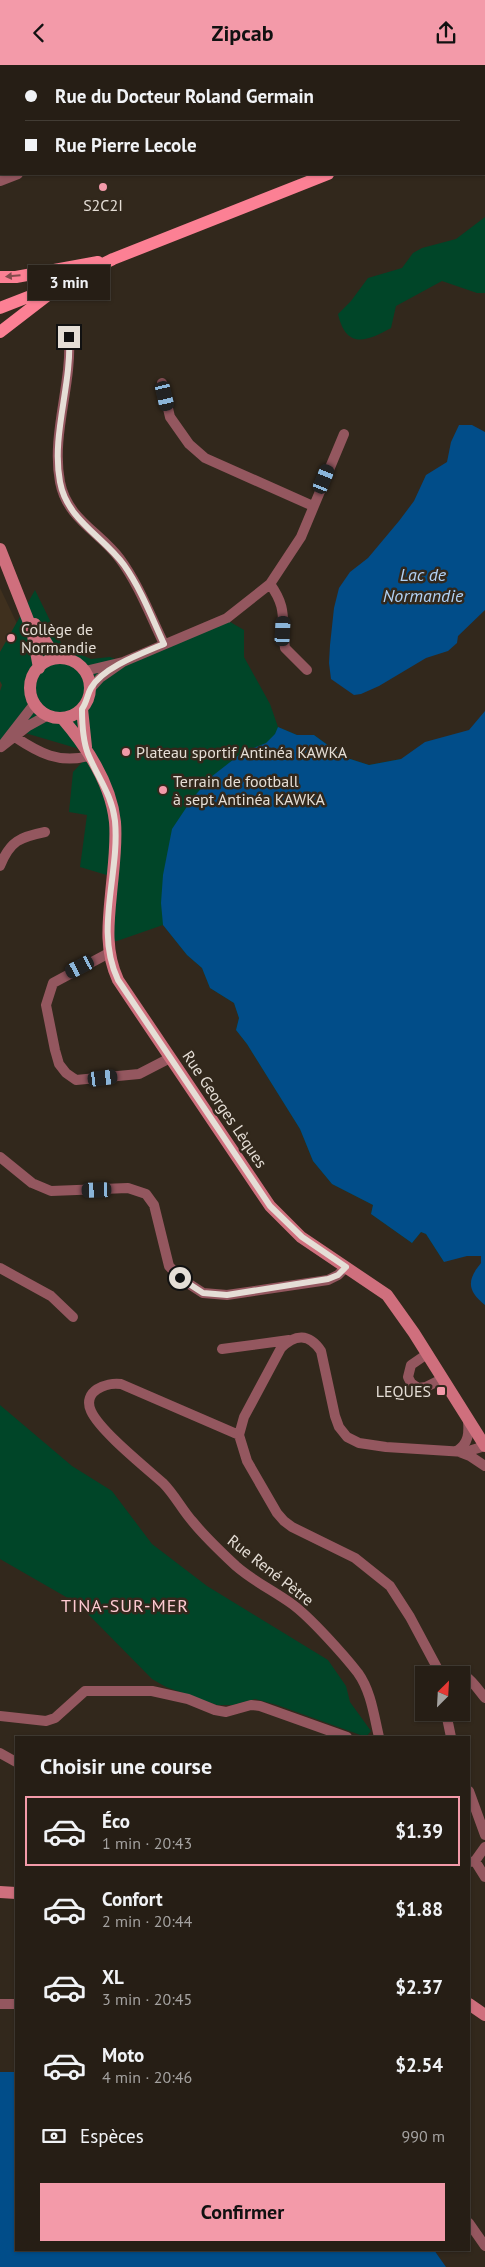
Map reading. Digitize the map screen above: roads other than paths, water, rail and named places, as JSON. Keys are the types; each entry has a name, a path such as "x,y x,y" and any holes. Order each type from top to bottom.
{"main road":[{"path":"0,308 64,283 113,259 325,175"},
{"path":"0,277 16,277 113,259"},
{"path":"0,332 64,283"},
{"path":"0,549 25,607 32,630 39,668"},
{"path":"25,607 49,647 62,659"},
{"path":"62,659 71,661 85,671 90,689 82,709 62,718 48,715 35,703 31,685 39,668 49,661 62,659"},
{"name":"Rue Georges Lèques","path":"82,709 88,754"},
{"name":"Rue Georges Lèques","path":"62,718 88,754 108,790 115,822 108,922 109,953 118,980 279,1216 302,1237 387,1295 396,1306 485,1446"},
{"path":"0,1892 15,1893"},
{"path":"470,2005 485,2015"}],"street":[{"path":"0,181 15,175"},
{"path":"69,337 70,355 58,457 60,483 68,506 118,556 133,577 164,644"},
{"path":"162,383 170,417 189,444 205,458 313,506"},
{"path":"85,671 123,662 227,618 270,584 301,537 344,434"},
{"path":"270,584 280,598 283,607 285,648 307,670"},
{"path":"90,689 100,678 123,662"},
{"path":"1,748 35,703"},
{"path":"1,748 28,726 48,715"},
{"path":"14,737 30,747 54,757 71,760 88,754"},
{"path":"0,866 2,853 14,842 24,836 45,832"},
{"path":"109,953 53,983 46,1005 59,1064 66,1073 76,1080 89,1080 139,1074 170,1058"},
{"path":"0,1157 32,1183 51,1191 128,1188 146,1193 154,1205 169,1266 180,1278 203,1293 227,1295 328,1279 338,1275 346,1267"},
{"path":"0,1269 51,1297 73,1317"},
{"path":"222,1349 297,1338 308,1339 315,1343 320,1351 338,1427 347,1437 359,1443 457,1451 469,1451 485,1446"},
{"path":"289,1340 281,1348 244,1417 239,1435 247,1461 277,1513 292,1527 355,1558 390,1586 410,1617 436,1666"},
{"path":"427,1354 411,1365 408,1377 411,1383 418,1388 442,1379"},
{"name":"Rue René Pètre","path":"239,1435 121,1384 110,1383 92,1393 90,1410 98,1421 124,1448 165,1485 192,1521 211,1542 237,1566 306,1616 357,1672 369,1697 379,1736"},
{"path":"457,1451 464,1446 468,1438 468,1420"},
{"path":"457,1451 470,1456 485,1467"},
{"path":"470,1680 485,1698"},
{"path":"0,1716 46,1721 55,1718 85,1691 152,1691 188,1699 215,1710 226,1712 251,1705 260,1706 344,1736"},
{"path":"448,1721 451,1736"},
{"path":"0,1753 15,1761"},
{"path":"470,1794 485,1835"},
{"path":"485,1847 472,1861 485,1877"},
{"path":"0,2004 15,2004"},
{"path":"470,2224 485,2247"}],"water":[{"name":"Lac de Normandie","path":"459,425 472,425 485,432 485,610 458,636 457,643 448,651 426,658 379,686 354,695 331,679 329,663 330,645 334,608 339,588 350,572 368,558 399,521 414,501 426,475 447,462 451,442"},
{"path":"485,711 485,1305 475,1295 471,1285 473,1275 481,1263 481,1256 467,1256 444,1262 426,1234 421,1232 412,1243 371,1214 373,1205 332,1184 313,1161 300,1129 247,1044 236,1030 239,1018 234,1003 210,988 202,968 187,955 163,925 161,903 163,875 172,829 192,799 211,777 243,752 266,743 275,734 278,727 297,735 314,735 344,757 369,765 401,759 425,742 469,730"},
{"path":"0,2072 15,2072 15,2251 435,2251 446,2267 0,2267"}],"place":[{"name":"S2C2I","path":"103,187"},
{"name":"Collège de Normandie","path":"11,638"},
{"name":"Plateau sportif Antinéa KAWKA","path":"126,752"},
{"name":"Terrain de football à sept Antinéa KAWKA","path":"163,790"},
{"name":"LEQUES","path":"441,1391"}],"district":[{"name":"TINA-SUR-MER","path":"125,1606"}]}
